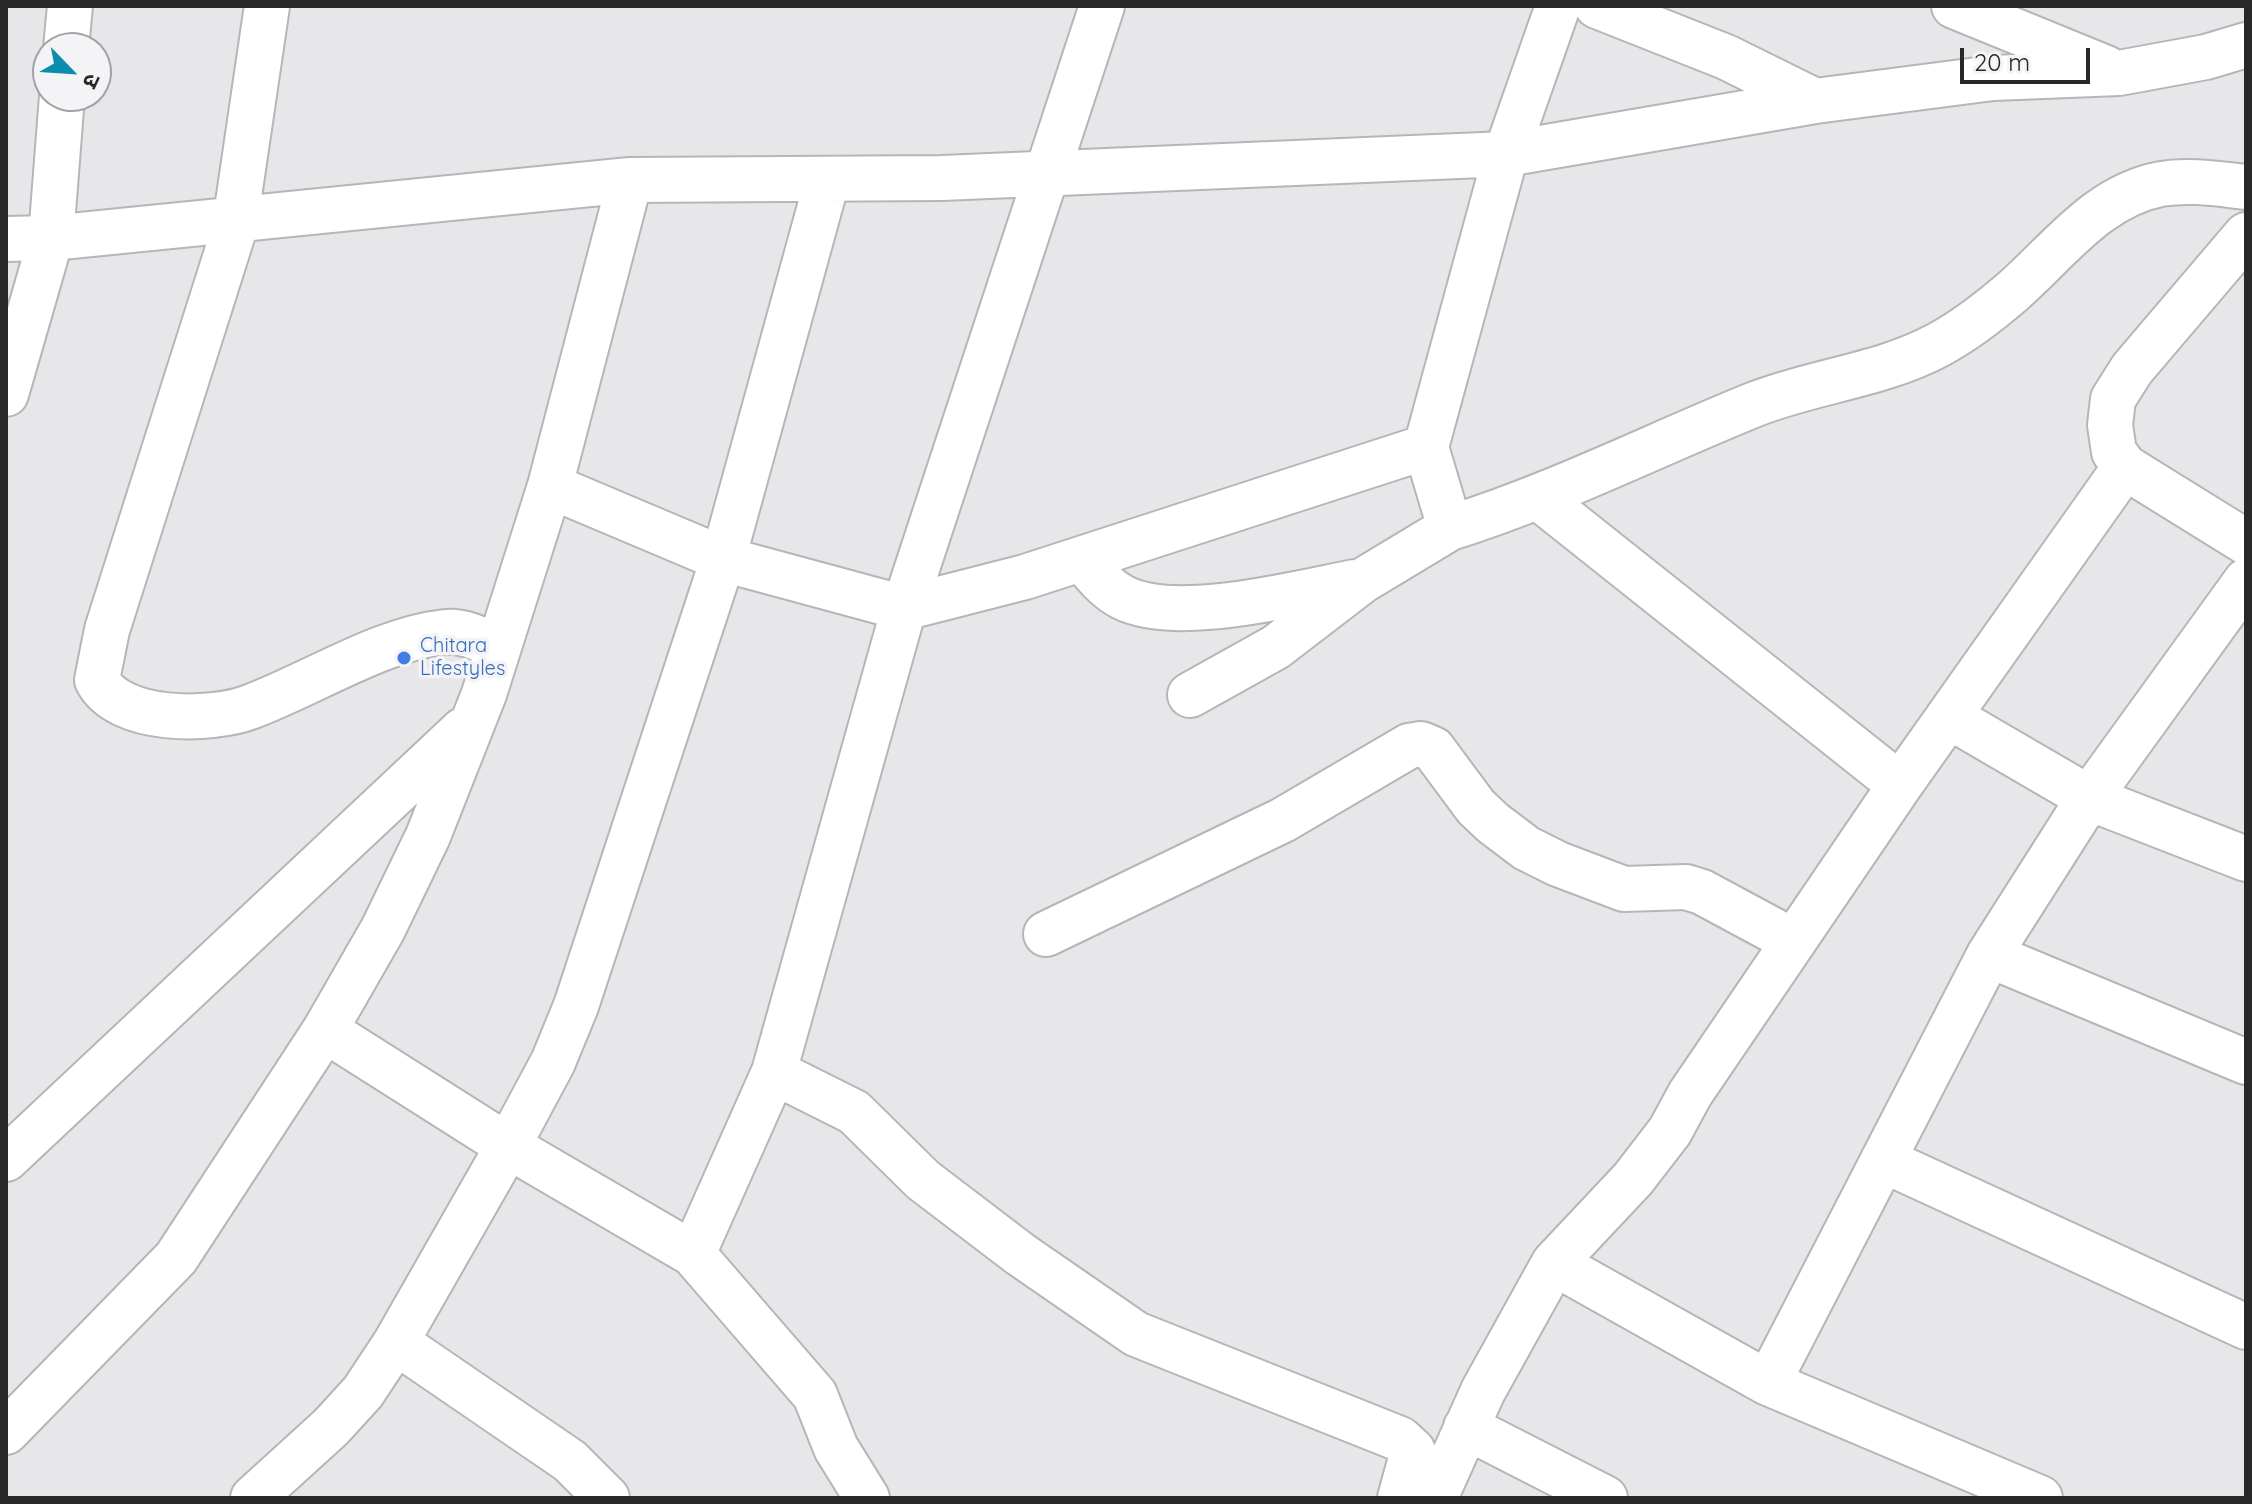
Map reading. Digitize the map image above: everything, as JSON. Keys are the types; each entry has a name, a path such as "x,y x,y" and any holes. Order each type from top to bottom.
{"street":[{"path":"267,6 237,219 107,630 97,668 102,690 112,699 145,713 199,715 247,709 429,634 450,631 498,648"},
{"path":"693,1254 774,1072 904,608 1102,6"},
{"path":"1450,528 1426,447 1506,154 1558,6"},
{"path":"1597,6 1726,57 1815,101"},
{"path":"1954,6 2119,73"},
{"path":"6,239 51,238 630,180 827,181 1506,154 1815,101 1993,78 2119,73 2206,57 2246,45"},
{"path":"6,394 51,238 61,112"},
{"path":"6,1432 176,1258 325,1030 383,929 428,836 498,648 550,486 630,180"},
{"path":"253,1498 331,1427 363,1392 396,1342 553,1062 576,1006 723,559 827,181"},
{"path":"1190,695 1276,647 1362,581 1450,528 1539,498 1756,404 1871,372 1938,345 2010,294 2084,223 2123,196 2161,184 2181,182 2246,187"},
{"path":"2246,235 2132,369 2113,399 2110,425 2114,452 2125,467 2246,542"},
{"path":"550,486 723,559 904,608 1025,577 1426,447"},
{"path":"1435,1498 1466,1427 1554,1263 1633,1179 1670,1131 1690,1094 1793,941 2125,467"},
{"path":"1539,498 1900,785"},
{"path":"1082,559 1107,587 1125,598 1149,606 1220,606 1362,581"},
{"path":"1768,1383 1989,955 2089,798 2246,581"},
{"path":"1950,717 2089,798 2246,859"},
{"path":"6,1159 471,723"},
{"path":"1046,934 1283,820 1409,746 1421,744 1433,749 1476,807 1526,848 1592,880 1616,887 1640,891 1686,887 1702,892 1793,941"},
{"path":"1989,955 2246,1062"},
{"path":"325,1030 508,1146 693,1254 815,1395 836,1448 867,1498"},
{"path":"774,1072 854,1112 923,1180 1020,1254 1136,1334 1400,1439 1413,1451 1400,1498"},
{"path":"1883,1160 2246,1327"},
{"path":"1554,1263 1768,1383 2040,1498"},
{"path":"396,1342 570,1461 607,1498"},
{"path":"1466,1427 1605,1498"}],"place":[{"name":"Chitara Lifestyles","path":"404,658"}]}
